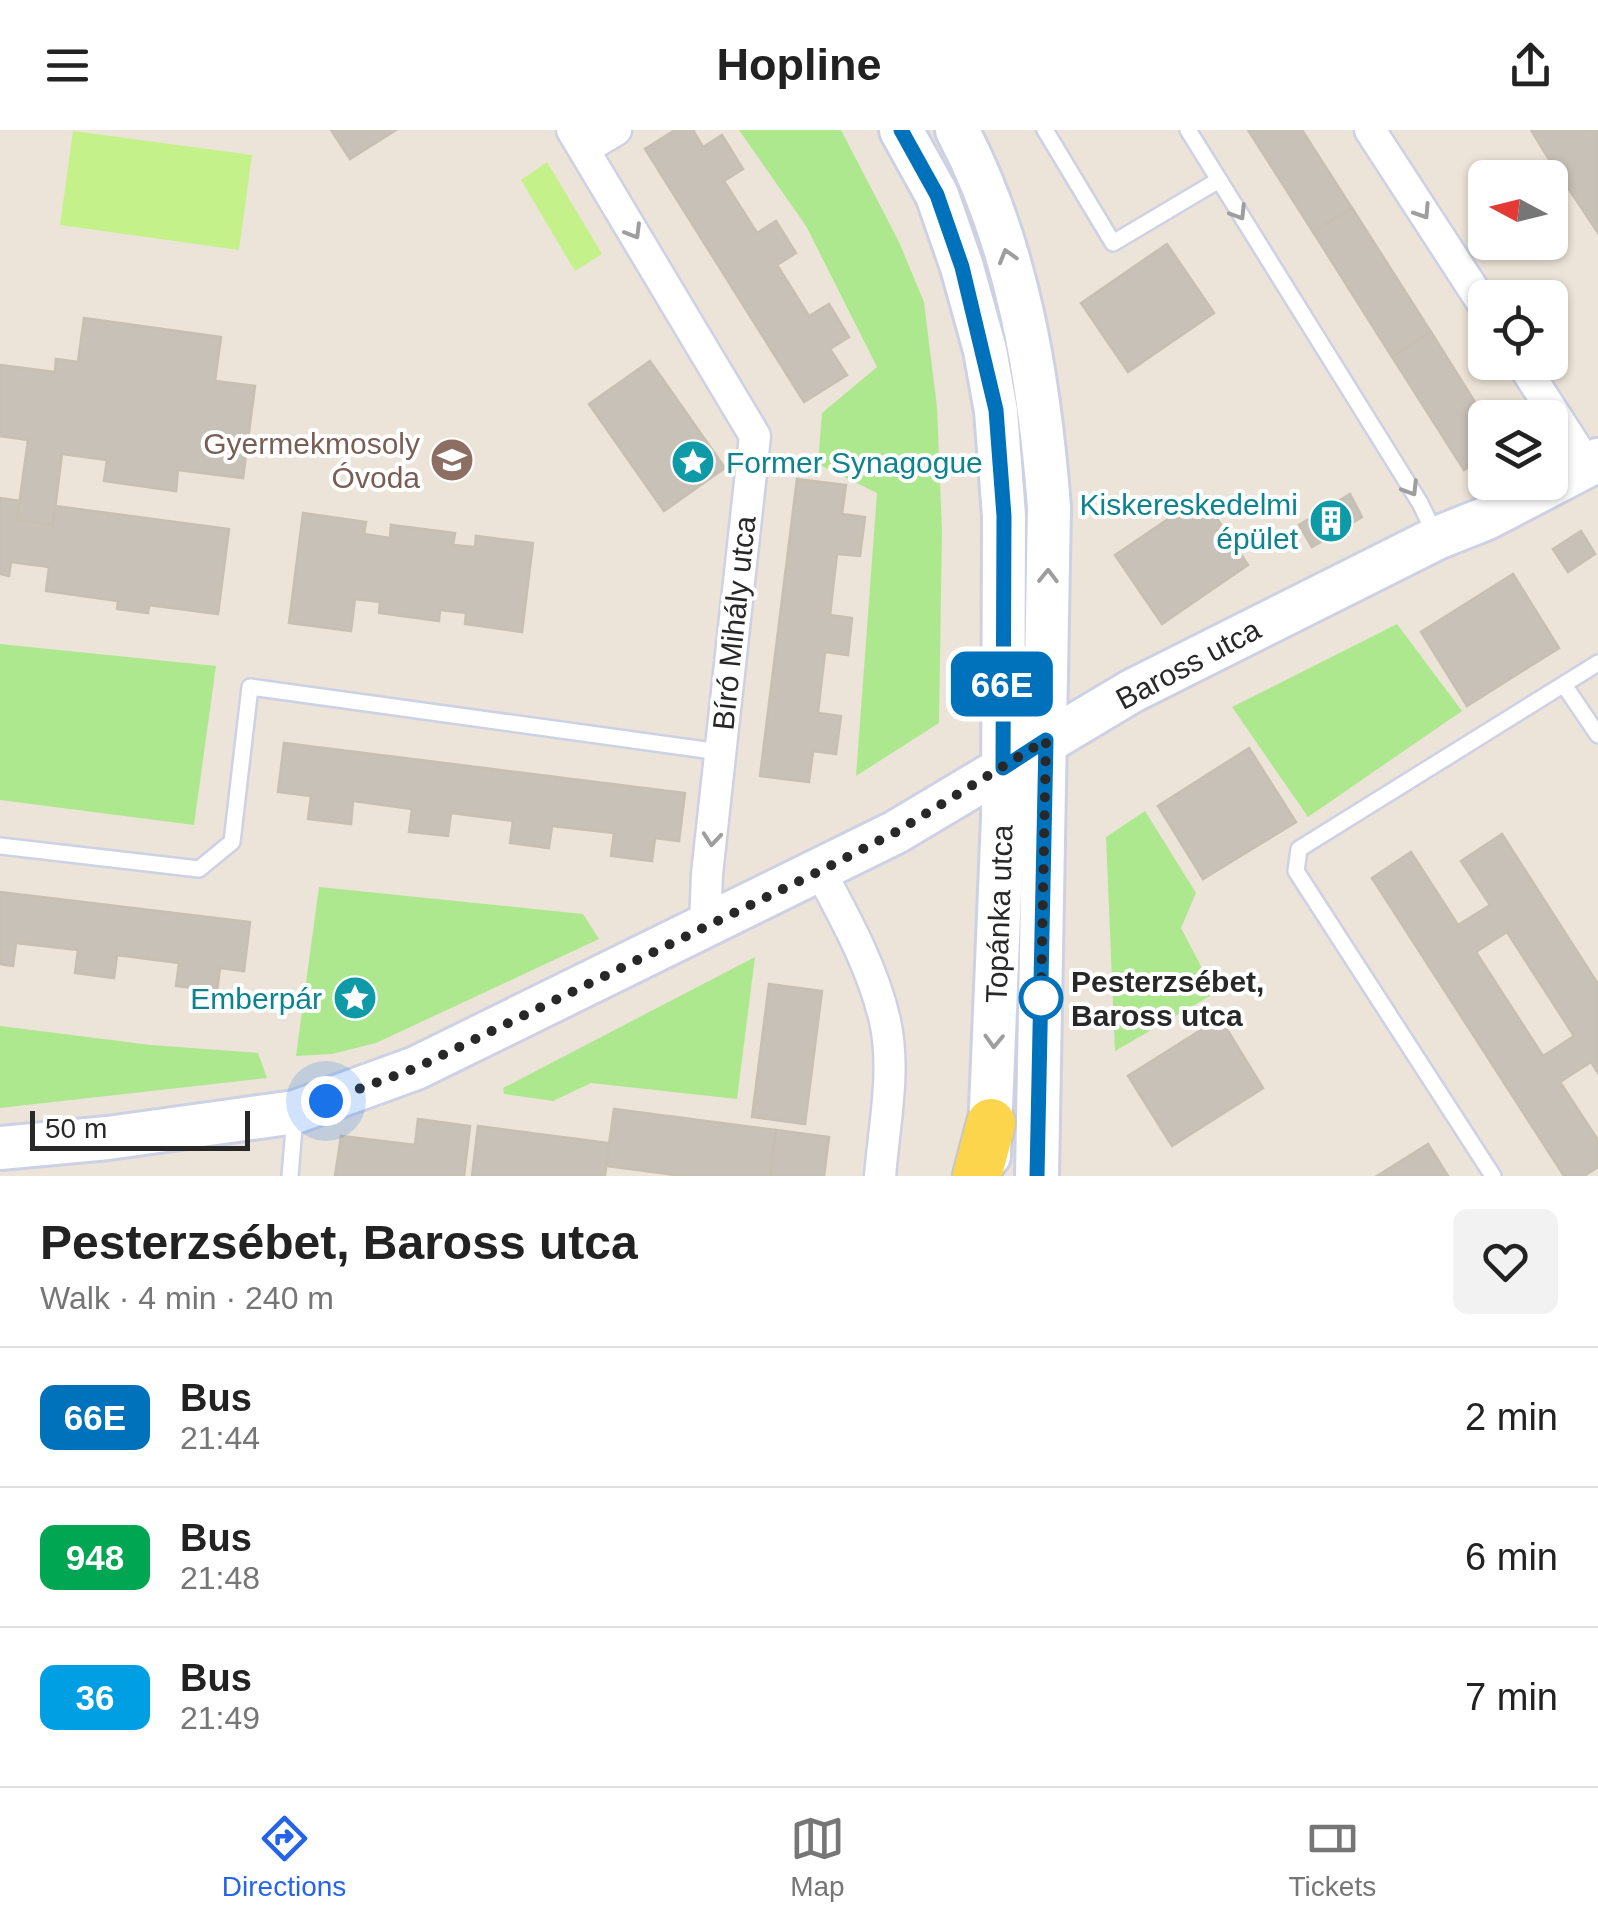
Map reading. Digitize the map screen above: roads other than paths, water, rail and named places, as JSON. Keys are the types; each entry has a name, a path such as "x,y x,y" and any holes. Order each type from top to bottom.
{"main road":[{"path":"977,1176 991,1122"}],"street":[{"path":"578,139 616,130"},
{"name":"Topánka utca","path":"900,130 937,195 962,267 996,410 1004,516 1003,768 988,1176"},
{"name":"Topánka utca","path":"957,130 985,185 1030,343 1050,507 1036,1176"},
{"path":"1370,130 1468,281"},
{"name":"Bíró Mihály utca","path":"578,139 755,436 706,874 706,926"},
{"path":"1533,380 1595,469"},
{"name":"Baross utca","path":"0,1148 108,1138 295,1112 416,1068 896,832 1132,690 1437,538 1595,469"},
{"path":"820,871 862,957 885,1021 889,1071 880,1176"}],"lane":[{"path":"1045,130 1114,243 1219,180"},
{"path":"1188,130 1420,503 1437,538"},
{"path":"1493,1176 1296,872 1299,849 1598,663"},
{"path":"1564,685 1598,735"},
{"path":"0,846 200,869 232,842 250,687 720,752"},
{"path":"290,1176 295,1112"}],"place":[{"name":"Gyermekmosoly Óvoda","path":"452,460"},
{"name":"Former Synagogue","path":"693,462"},
{"name":"Kiskereskedelmi épület","path":"1331,521"},
{"name":"Emberpár","path":"355,998"},
{"name":"Pesterzsébet, Baross utca","path":"1041,998"}]}
